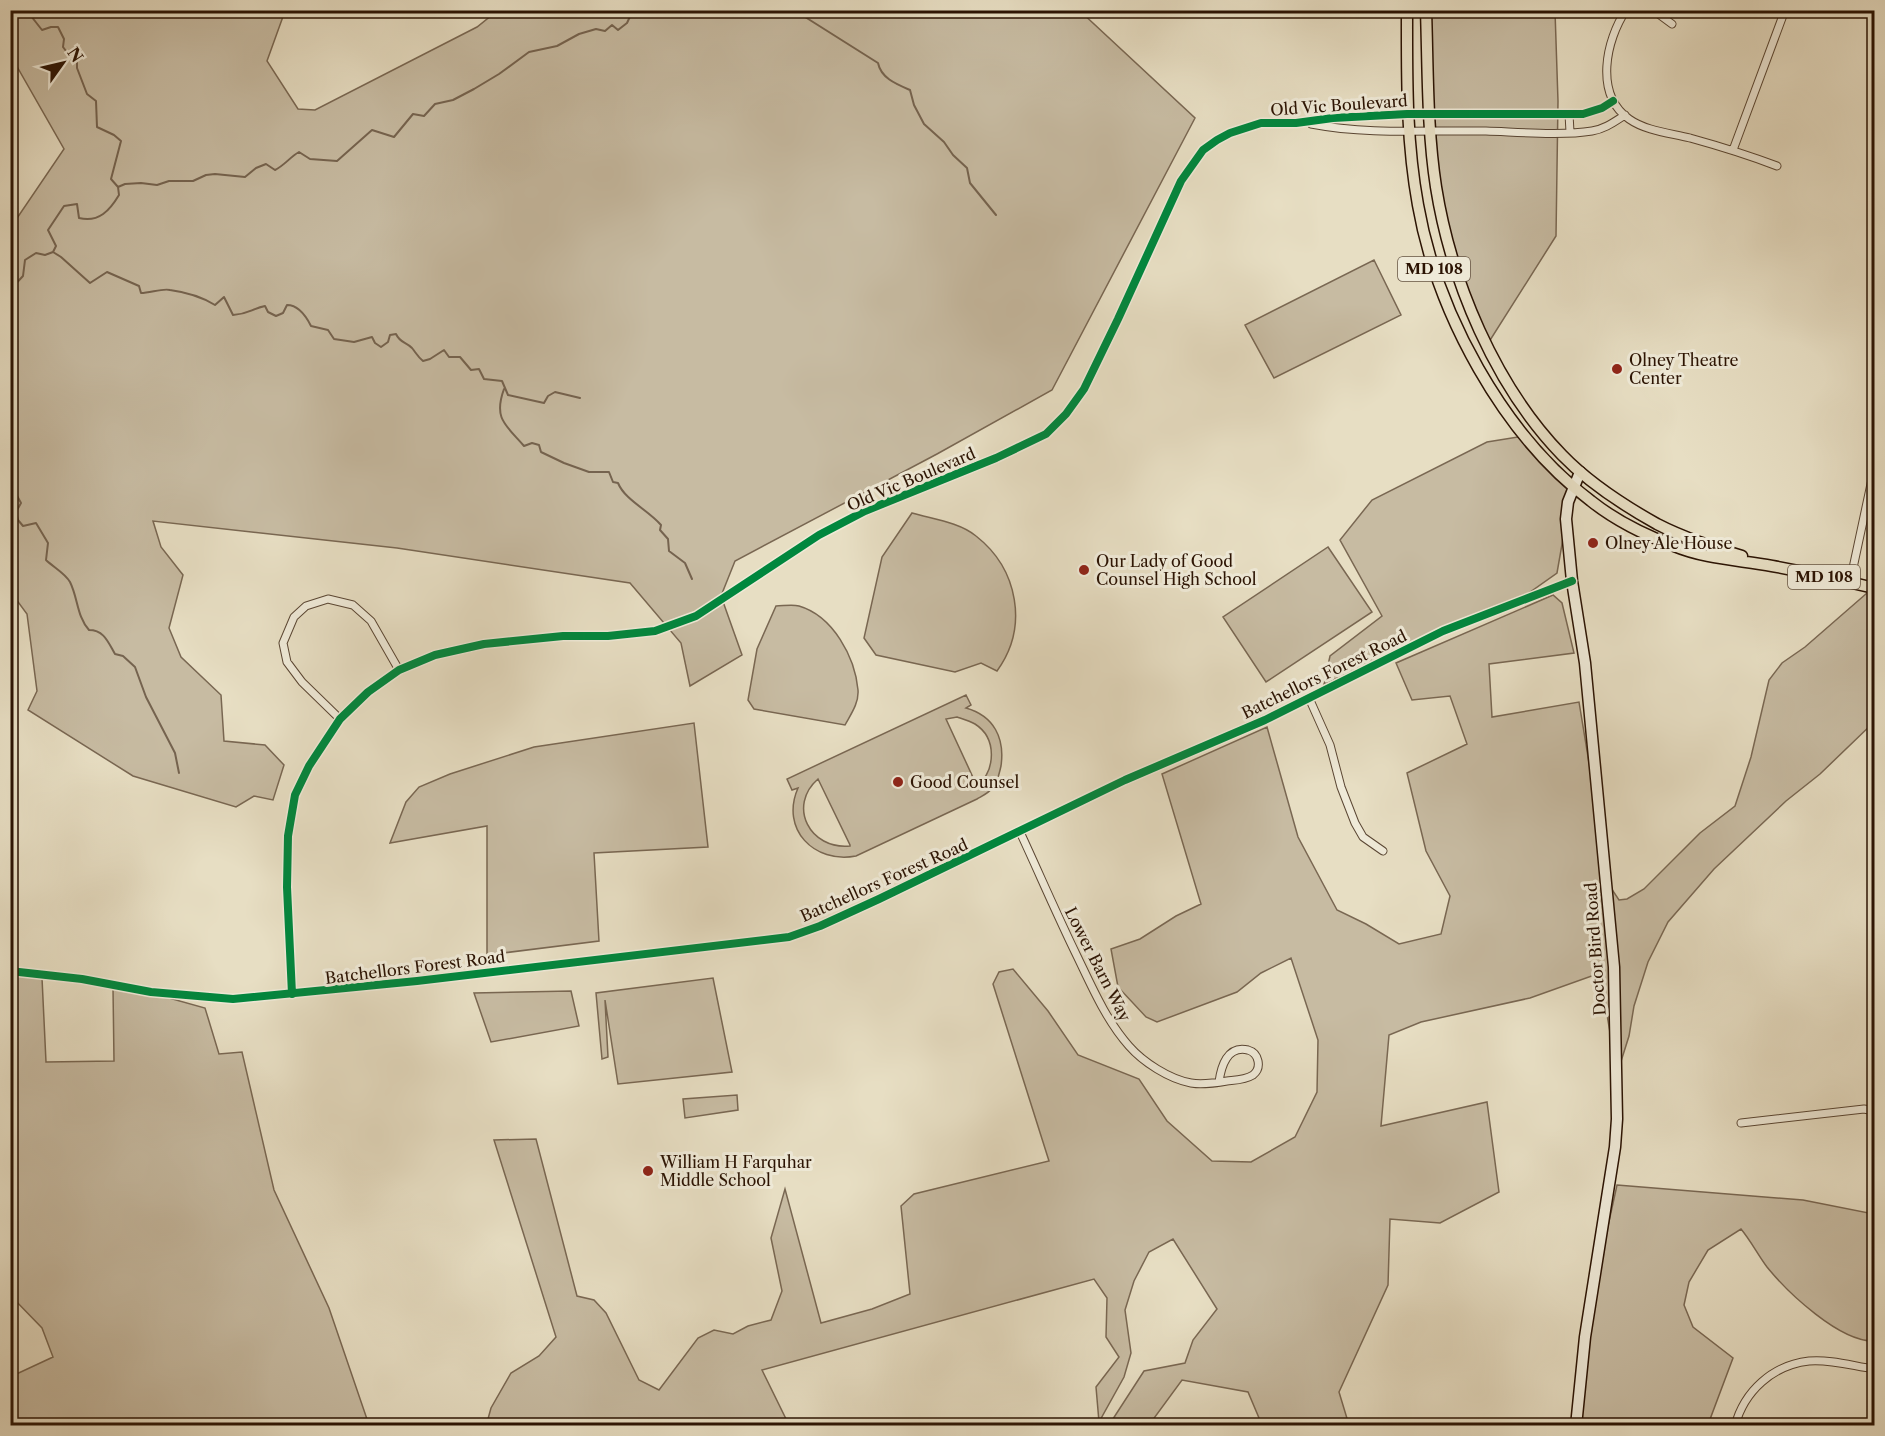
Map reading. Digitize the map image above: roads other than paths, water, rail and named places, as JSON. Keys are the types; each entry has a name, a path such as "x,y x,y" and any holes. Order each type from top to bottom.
{"main road":[{"name":"MD 108","path":"1407,10 1408,133 1418,206 1430,254 1457,330 1498,399 1524,436 1572,487 1611,515 1677,548 1875,588"},
{"name":"MD 108","path":"1426,10 1432,156 1440,212 1461,286 1496,363 1516,395 1550,440 1580,472 1659,525 1709,546 1773,566"},
{"name":"Doctor Bird Road","path":"1576,1425 1585,1337 1615,1147 1617,1119 1614,968 1585,663 1572,580 1566,519 1572,487 1580,472"}],"street":[{"path":"1626,10 1614,35 1608,58 1607,76 1613,101 1625,115 1645,127 1733,150 1777,166"},
{"path":"1653,10 1672,24"},
{"path":"1733,150 1785,10"},
{"name":"Old Vic Boulevard","path":"292,994 287,887 289,825 295,795 309,766 340,719 368,692 399,670 435,655 484,644 563,636 608,636 655,631 696,616 819,535 855,516 1046,434 1066,414 1084,389 1181,181 1196,158 1217,140 1230,133 1261,123 1305,122 1333,118 1430,113 1569,114 1593,112 1613,101"},
{"path":"1569,114 1570,132"},
{"name":"Old Vic Boulevard","path":"1305,122 1341,129 1408,133 1431,130 1570,132 1601,129 1625,115"},
{"path":"1850,582 1875,470"},
{"name":"Batchellors Forest Road","path":"10,970 82,979 151,992 233,999 417,981 789,937 820,926 879,899 1125,780 1265,720 1443,631 1572,580"},
{"path":"340,719 302,682 287,662 283,644 294,617 306,606 328,599 352,605 371,621 399,670"},
{"path":"1309,698 1330,745 1341,787 1355,823 1363,837 1383,851"},
{"name":"Lower Barn Way","path":"1020,832 1096,997 1130,1048 1159,1070 1190,1083 1219,1082 1242,1080 1255,1074 1258,1069 1259,1061 1255,1054 1248,1050 1240,1050 1226,1057 1222,1064 1219,1082"},
{"path":"1741,1123 1864,1109 1875,1110"},
{"path":"1735,1425 1740,1410 1759,1383 1791,1365 1809,1361 1875,1369"}],"waterway":[{"path":"10,290 23,276 25,260 36,253 45,255 53,252 56,246 48,230 64,206 77,204 79,218 92,219 108,210 119,195 118,187 111,179 121,141 97,127 96,101 87,94 77,68 77,60 63,47 64,39 58,27 42,30 31,16 30,10"},
{"path":"118,187 125,184 157,185 169,181 193,181 215,174 245,177 256,168 266,164 275,170 299,152 310,159 337,161 372,130 394,137 413,114 424,116 435,104 453,100 474,89 529,52 557,46 579,34 596,29 605,31 612,25 618,30 627,23 633,10"},
{"path":"794,10 878,63 886,77 910,90 914,105 924,124 967,168 970,183 996,215"},
{"path":"53,252 90,283 107,272 139,286 141,293 176,291 199,297 215,305 224,297 233,315 265,306 268,312 276,316 283,313 287,305 291,305 302,312 311,326 328,330 334,339 354,342 372,337 381,347 388,342 390,335 396,334 423,361 444,350 449,357 460,357 471,370 479,369 484,379 502,381 508,395 544,403 548,396 555,392 580,398"},
{"path":"504,389 500,408 503,421 524,446 532,443 539,445 541,452 589,472 609,472 613,482 618,483 631,500 661,525 660,530 668,539 669,551 685,563 692,579"},
{"path":"10,483 21,503 16,512 18,520 23,526 36,523 48,543 46,560 70,582 85,625 89,630 102,634 115,654 123,656 135,667 146,697 175,753 179,773"}],"place":[{"name":"Olney Theatre Center","path":"1617,369"},
{"name":"Olney Ale House","path":"1593,543"},
{"name":"Our Lady of Good Counsel High School","path":"1084,570"},
{"name":"Good Counsel","path":"898,782"},
{"name":"William H Farquhar Middle School","path":"648,1171"}]}
